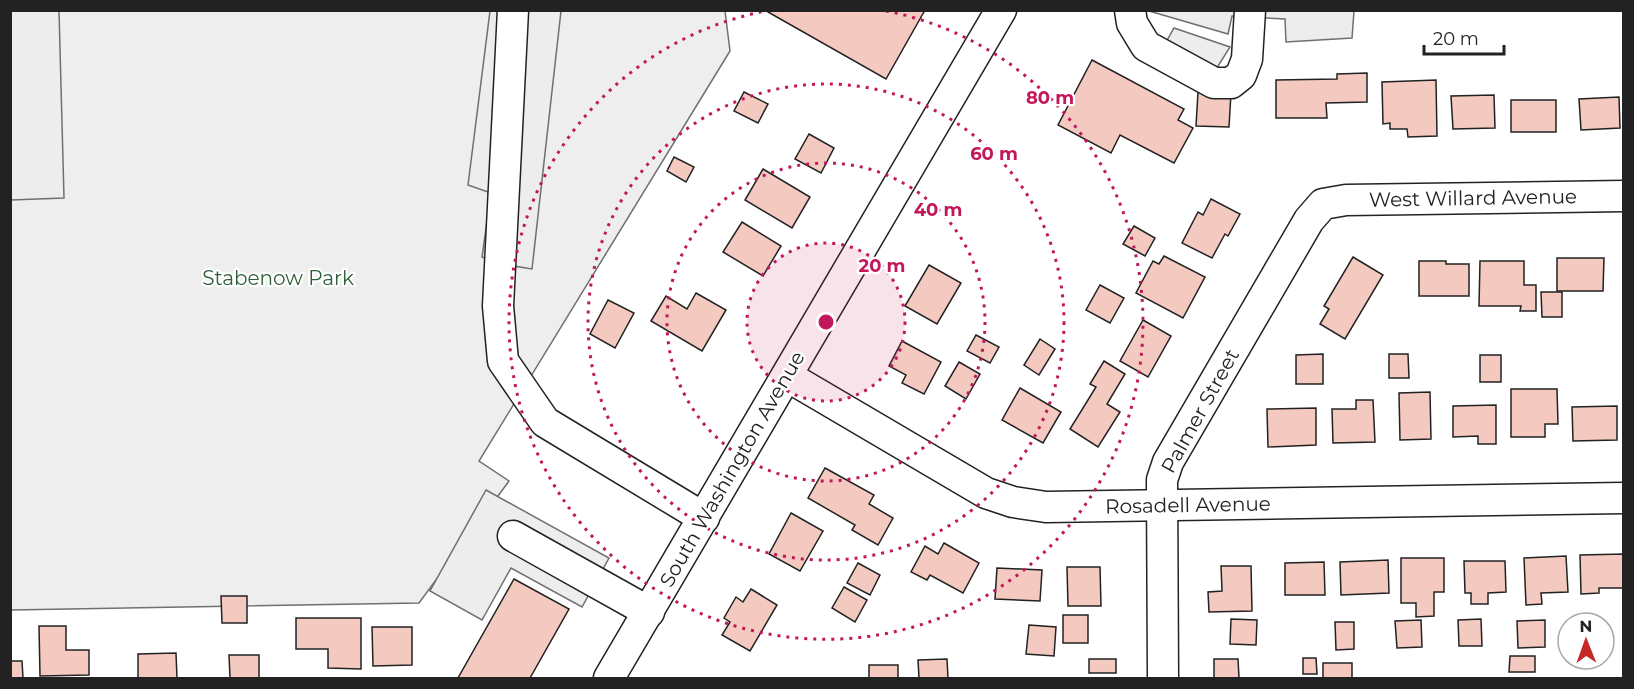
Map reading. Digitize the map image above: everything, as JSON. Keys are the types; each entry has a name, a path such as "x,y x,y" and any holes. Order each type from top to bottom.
{"street":[{"path":"513,10 498,306 503,361 545,422 704,518"},
{"name":"South Washington Avenue","path":"609,678 1001,10"},
{"path":"1130,10 1132,23 1146,46 1214,82 1222,83 1231,83 1242,75 1247,59 1250,10"},
{"name":"West Willard Avenue","path":"1323,204 1346,200 1623,196"},
{"name":"Palmer Street","path":"1163,678 1162,480 1168,462 1309,220 1323,204"},
{"name":"Rosadell Avenue","path":"787,376 986,493 1013,502 1046,507 1623,498"},
{"path":"513,536 649,612"}],"green space":[{"name":"Stabenow Park","path":"10,11 725,11 730,51 479,461 509,481 419,603 11,610"}],"shaded area":[{"path":"10,11 59,11 64,198 11,200"},
{"path":"490,11 561,11 532,269 501,264 482,257 491,193 468,185"},
{"path":"1149,11 1354,11 1352,38 1286,42 1285,19 1232,16 1228,34"},
{"path":"1174,28 1230,47 1205,87 1157,58"},
{"path":"486,490 609,558 582,607 511,568 482,620 430,591"}],"building":[{"path":"768,10 925,10 886,79"},
{"path":"1092,60 1184,109 1178,120 1193,128 1174,163 1120,135 1111,153 1058,125"},
{"path":"1367,73 1367,102 1326,103 1327,118 1276,118 1276,80 1337,79 1337,74"},
{"path":"1436,80 1437,136 1408,137 1407,129 1390,129 1390,123 1383,124 1382,82"},
{"path":"744,92 768,104 758,123 734,111"},
{"path":"1198,92 1231,93 1229,127 1196,126"},
{"path":"1494,95 1495,128 1453,129 1451,96"},
{"path":"1619,97 1620,128 1581,130 1579,99"},
{"path":"1511,100 1556,100 1556,132 1511,132"},
{"path":"809,134 834,148 821,173 795,159"},
{"path":"674,157 694,167 686,182 667,171"},
{"path":"763,169 810,197 792,228 745,200"},
{"path":"1211,199 1240,214 1228,236 1225,234 1212,258 1182,243 1198,212 1203,215"},
{"path":"742,222 781,246 763,276 723,252"},
{"path":"1134,226 1155,238 1145,256 1123,244"},
{"path":"1164,256 1205,277 1183,318 1136,293 1153,261 1159,264"},
{"path":"1353,257 1383,275 1345,339 1320,324 1329,309 1324,306"},
{"path":"1557,258 1604,258 1603,291 1557,291"},
{"path":"1419,261 1469,264 1469,296 1419,296"},
{"path":"1480,261 1524,261 1524,285 1536,285 1536,311 1520,311 1521,306 1479,306"},
{"path":"929,265 961,283 937,324 905,306"},
{"path":"1100,285 1124,298 1110,323 1086,310"},
{"path":"1541,292 1562,292 1562,317 1542,317"},
{"path":"696,293 726,310 702,351 651,321 666,296 687,309"},
{"path":"608,300 634,313 615,348 590,334"},
{"path":"1143,320 1171,336 1148,377 1120,361"},
{"path":"976,335 999,347 990,363 967,351"},
{"path":"1040,339 1055,349 1039,375 1024,365"},
{"path":"902,341 941,362 924,394 902,383 906,375 889,366"},
{"path":"1323,354 1323,384 1296,384 1296,355"},
{"path":"1389,354 1408,354 1409,378 1389,378"},
{"path":"1480,355 1501,355 1501,382 1480,382"},
{"path":"1104,361 1125,374 1107,404 1120,412 1098,447 1070,429 1096,387 1090,384"},
{"path":"959,362 980,374 966,399 945,386"},
{"path":"1020,388 1061,412 1043,443 1002,420"},
{"path":"1511,389 1557,389 1558,424 1545,424 1545,437 1511,437"},
{"path":"1430,392 1431,439 1400,440 1399,393"},
{"path":"1356,400 1373,400 1375,442 1333,443 1332,409 1356,409"},
{"path":"1496,405 1496,444 1478,444 1478,436 1453,437 1453,406"},
{"path":"1617,406 1617,440 1573,441 1572,407"},
{"path":"1316,408 1316,445 1268,447 1267,409"},
{"path":"825,468 874,495 869,504 893,518 878,545 852,530 855,525 808,498"},
{"path":"791,513 823,531 800,571 769,554"},
{"path":"944,543 979,563 963,593 930,575 927,580 911,572 925,546 938,554"},
{"path":"1624,554 1624,588 1599,588 1599,593 1581,594 1580,555"},
{"path":"1566,556 1568,592 1541,593 1542,604 1526,605 1524,558"},
{"path":"1401,558 1444,558 1444,592 1434,592 1434,616 1416,617 1416,603 1401,603"},
{"path":"1388,560 1389,593 1341,595 1340,562"},
{"path":"1464,561 1505,561 1506,592 1488,593 1488,604 1471,604 1471,593 1465,593"},
{"path":"1324,562 1325,595 1285,595 1285,563"},
{"path":"858,563 880,575 870,595 847,583"},
{"path":"1221,566 1251,566 1252,611 1209,612 1208,592 1222,591"},
{"path":"1067,567 1100,567 1101,606 1068,606"},
{"path":"997,568 1042,570 1040,601 995,599"},
{"path":"514,579 569,609 530,678 458,678"},
{"path":"844,587 867,600 855,622 832,608"},
{"path":"751,589 777,605 750,651 722,635 730,622 724,618 736,597 743,602"},
{"path":"221,596 247,596 247,623 222,623"},
{"path":"1063,615 1088,615 1088,643 1063,643"},
{"path":"296,618 361,618 361,669 328,668 328,649 296,649"},
{"path":"1231,619 1257,620 1256,645 1230,644"},
{"path":"1481,619 1482,646 1459,646 1458,620"},
{"path":"1421,620 1422,647 1397,648 1395,621"},
{"path":"1545,620 1545,647 1518,648 1517,621"},
{"path":"1335,622 1354,622 1354,649 1336,650"},
{"path":"1029,625 1056,627 1054,656 1026,654"},
{"path":"39,626 66,626 66,650 89,650 89,675 40,676"},
{"path":"372,627 412,627 412,665 373,666"},
{"path":"176,653 177,678 138,678 138,654"},
{"path":"229,655 259,655 259,678 230,678"},
{"path":"1510,656 1535,656 1535,672 1509,672"},
{"path":"1303,658 1316,658 1317,674 1303,674"},
{"path":"947,659 948,678 919,678 918,660"},
{"path":"1089,659 1116,659 1116,673 1089,673"},
{"path":"1214,659 1238,659 1239,678 1214,678"},
{"path":"10,661 22,661 23,678 10,678"},
{"path":"1323,663 1352,663 1352,678 1323,678"},
{"path":"869,665 898,665 898,678 869,678"}]}
